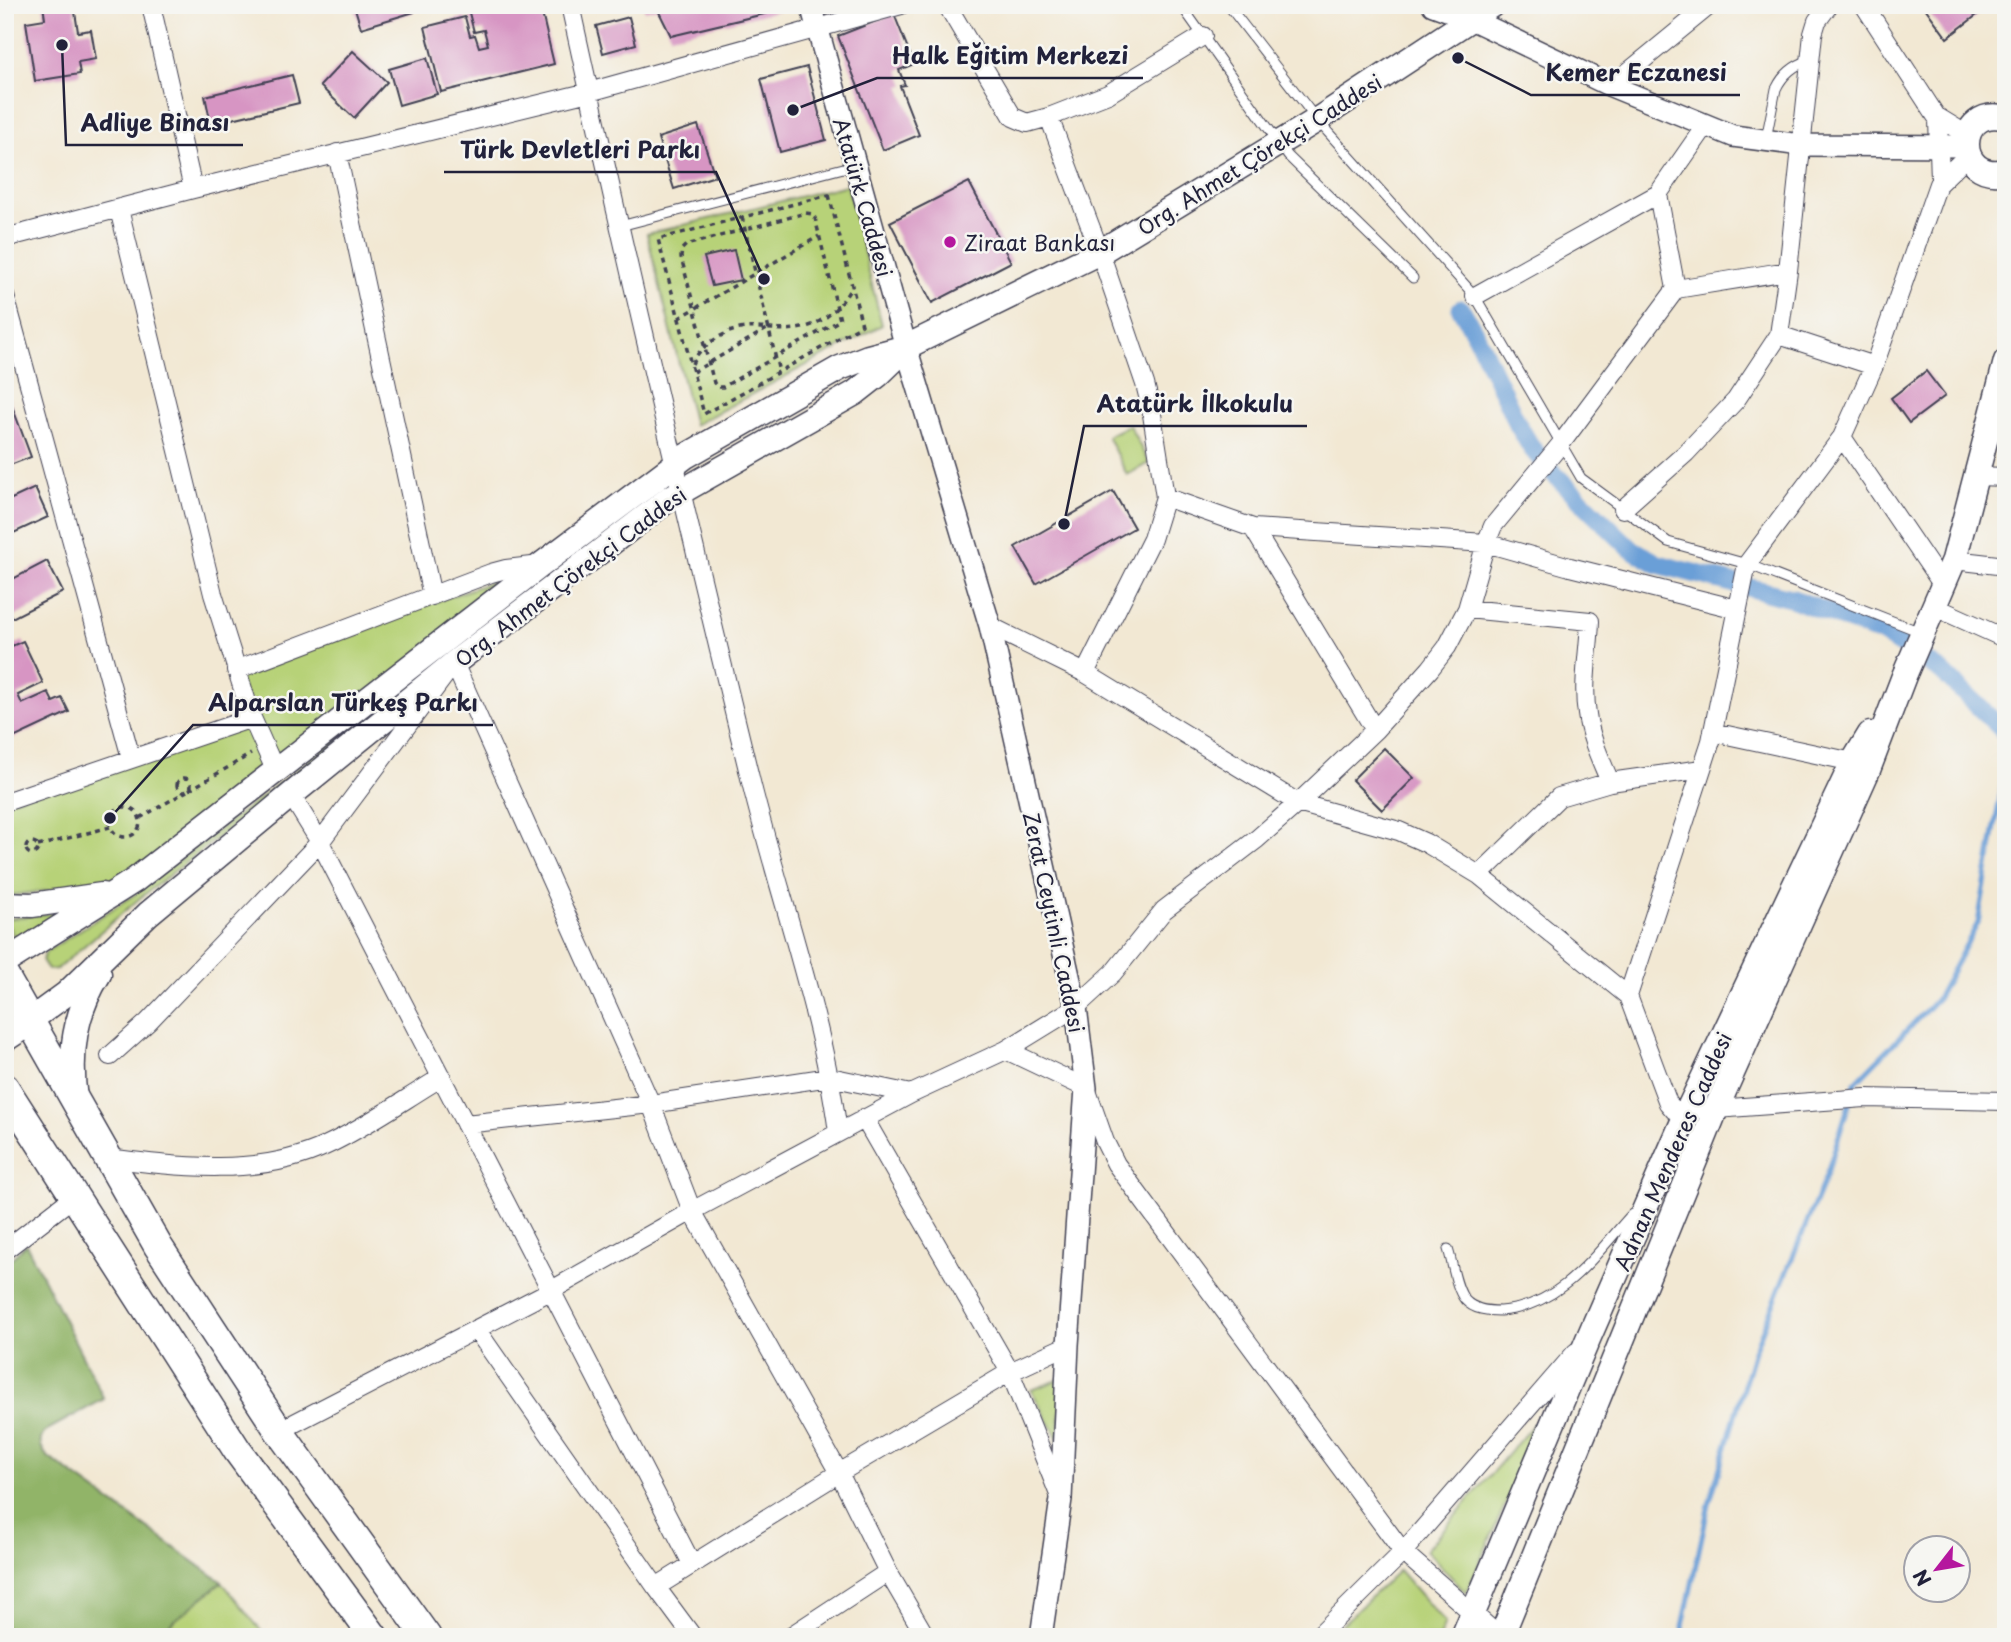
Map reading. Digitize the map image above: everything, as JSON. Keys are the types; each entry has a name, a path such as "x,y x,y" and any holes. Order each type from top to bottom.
{"highway":[{"path":"5,977 158,1245 279,1431 427,1637"},
{"path":"5,1037 29,1021"},
{"path":"5,1088 237,1450 374,1637"}],"main road":[{"name":"Org. Ahmet Çörekçi Caddesi","path":"5,962 117,893 675,463 840,368 906,347 1100,252 1279,144 1492,5"},
{"path":"2002,114 1975,122 1967,146 1981,170 2004,173"},
{"name":"Org. Ahmet Çörekçi Caddesi","path":"29,1021 66,994 131,931 291,795 454,663 682,490 855,393 906,347"},
{"name":"Adnan Menderes Caddesi","path":"1501,1637 1716,1109 1868,770 1940,597 1954,560 2006,361"},
{"name":"Adnan Menderes Caddesi","path":"1463,1637 1688,1110 1853,762 1905,677"},
{"name":"Org. Ahmet Çörekçi Caddesi","path":"5,904 60,903 117,893"},
{"path":"75,1100 72,1057 80,1009 99,974 131,931"}],"street":[{"path":"150,5 193,189"},
{"path":"569,5 752,786 831,1077 838,1132"},
{"name":"Atatürk Caddesi","path":"811,5 906,347"},
{"path":"5,238 589,92 901,5"},
{"path":"947,5 1013,117 1027,123 1108,94 1203,36"},
{"path":"1433,5 1471,19 1611,86 1734,136 1801,145 1967,146"},
{"path":"1611,86 1710,5"},
{"path":"1623,509 1686,453 1736,400 1779,335 1811,59 1817,22 1829,5"},
{"path":"1864,5 1938,118 1967,146"},
{"path":"1049,117 1100,252 1148,395 1165,497 1152,539 1085,673"},
{"path":"1938,118 1940,180"},
{"path":"1475,296 1658,194 1706,125"},
{"path":"1628,996 1713,732 1747,564 1842,436 1874,366 1940,180 1967,146"},
{"path":"337,153 432,596"},
{"path":"1658,194 1676,289"},
{"path":"119,209 213,594 252,718 276,772"},
{"path":"279,1431 550,1291 864,1118 1006,1050 1076,1007 1113,973 1170,905 1257,839 1375,730 1447,647 1467,609 1486,543 1498,519 1556,450 1676,289 1788,271"},
{"path":"5,296 131,758"},
{"path":"1779,335 1874,366"},
{"name":"Zerat Ceytinli Caddesi","path":"906,347 990,625 1076,1007 1086,1088 1068,1345 1061,1499 1041,1637"},
{"path":"1842,436 1940,597 2006,639"},
{"path":"1976,476 2006,477"},
{"path":"1165,497 1253,528 1486,543 1737,609"},
{"path":"1253,528 1375,730"},
{"path":"1954,560 2006,566"},
{"path":"236,670 506,569 541,565 556,585"},
{"path":"1467,609 1590,621 1585,698 1587,716 1593,740 1611,782"},
{"path":"990,625 1085,673 1298,803 1399,831 1426,843 1479,875 1628,996 1668,1103 1674,1110 1865,1098 2006,1101"},
{"path":"110,1056 148,1022 320,842 454,663 651,1104 692,1211 839,1473 888,1572 926,1637"},
{"path":"5,802 252,718"},
{"path":"1713,732 1853,762"},
{"path":"1479,875 1559,797 1611,782 1702,769"},
{"path":"291,795 320,842 692,1564"},
{"path":"1006,1050 1086,1088 1105,1142 1116,1164 1403,1552 1501,1637"},
{"path":"107,1157 150,1163 241,1166 288,1160 327,1146 442,1077"},
{"path":"465,1124 651,1104 831,1077 911,1094"},
{"path":"864,1118 1010,1371 1061,1499"},
{"path":"5,1250 76,1195"},
{"path":"476,1329 693,1637"},
{"path":"1317,1637 1403,1552 1588,1339"},
{"path":"656,1587 1010,1371 1068,1345"},
{"path":"789,1637 888,1572"}],"lane":[{"path":"1181,5 1279,144 1300,168 1413,278"},
{"path":"1228,5 1317,120 1475,296 1556,450 1580,478 1668,542 1747,564 1924,633"},
{"path":"1766,141 1779,82 1790,70 1811,59"},
{"path":"620,226 855,165"},
{"path":"1448,1249 1461,1292 1467,1302 1478,1309 1493,1311 1518,1308 1546,1298 1573,1280 1634,1213 1646,1207"}],"path":[{"path":"829,195 852,286 862,324 704,414 659,239 829,195"},
{"path":"808,212 815,218 820,236 841,318 721,388 714,383 681,256 682,248 808,212"},
{"path":"742,217 779,372"},
{"path":"679,318 820,236"},
{"path":"691,366 705,347 737,328 808,326 839,306 852,286"},
{"path":"693,372 769,328"},
{"path":"140,818 264,747"},
{"path":"123,807 133,810 140,818 138,831 130,837 116,835 111,827 114,812 123,807"},
{"path":"38,846 111,827"}],"green space":[{"path":"847,185 882,325 694,425 647,234"},
{"path":"1129,425 1149,463 1127,475 1107,436"},
{"path":"541,565 135,880 5,896 5,802 252,718 236,670"},
{"path":"547,576 549,579 140,898 57,969 48,970 42,960 46,952 137,893"},
{"path":"63,912 17,941 5,921 5,919"},
{"path":"26,1244 104,1399 47,1430 42,1436 42,1449 47,1456 222,1582 154,1637 5,1637 5,1265"},
{"path":"1061,1379 1059,1440 1031,1390"},
{"path":"1549,1406 1466,1593 1426,1550"},
{"path":"1399,1570 1445,1623 1439,1637 1329,1637"},
{"path":"222,1582 266,1637 154,1637"}],"building":[{"path":"43,5 74,5 78,32 91,30 96,59 78,62 80,74 35,81 26,22 45,19"},
{"path":"354,5 412,5 414,12 361,28"},
{"path":"467,5 540,5 554,64 441,92 425,27 465,17 470,36 475,35 479,47 488,45 484,30 474,32"},
{"path":"643,5 780,5 781,10 671,36 657,8 645,11"},
{"path":"1923,5 1990,5 1947,38"},
{"path":"894,14 914,64 899,70 905,85 900,86 919,135 883,150 838,36"},
{"path":"629,17 636,44 603,53 596,26"},
{"path":"353,51 387,82 354,118 320,86"},
{"path":"427,58 437,94 399,105 389,69"},
{"path":"807,67 826,140 780,152 761,79"},
{"path":"292,75 299,103 211,124 205,96"},
{"path":"698,125 715,176 674,189 658,138"},
{"name":"Ziraat Bankası","path":"969,182 1011,262 932,303 890,222"},
{"path":"734,250 741,280 712,286 704,257"},
{"path":"1926,371 1945,396 1909,423 1891,398"},
{"path":"5,387 31,457 5,467"},
{"path":"35,488 48,517 5,537 5,502"},
{"path":"1113,491 1134,528 1036,584 1015,547"},
{"path":"47,561 63,592 12,618 5,605 5,583"},
{"path":"23,641 43,683 18,695 22,704 48,692 53,702 62,698 69,712 5,742 5,649"},
{"path":"1384,748 1414,778 1382,810 1352,780"}],"waterway":[{"path":"1461,309 1531,447 1547,467 1630,548 1658,564 1794,599 1885,635 1941,671 2006,733"},
{"path":"1852,1094 1855,1083 1937,999 1978,923 2006,763"},
{"path":"1684,1637 1683,1626 1708,1508 1754,1351 1826,1176 1849,1104"}],"place":[{"name":"Adliye Binası","path":"62,45"},
{"name":"Kemer Eczanesi","path":"1458,58"},
{"name":"Halk Eğitim Merkezi","path":"793,110"},
{"name":"Ziraat Bankası","path":"950,242"},
{"name":"Türk Devletleri Parkı","path":"764,279"},
{"name":"Atatürk İlkokulu","path":"1064,524"},
{"name":"Alparslan Türkeş Parkı","path":"110,818"}]}
